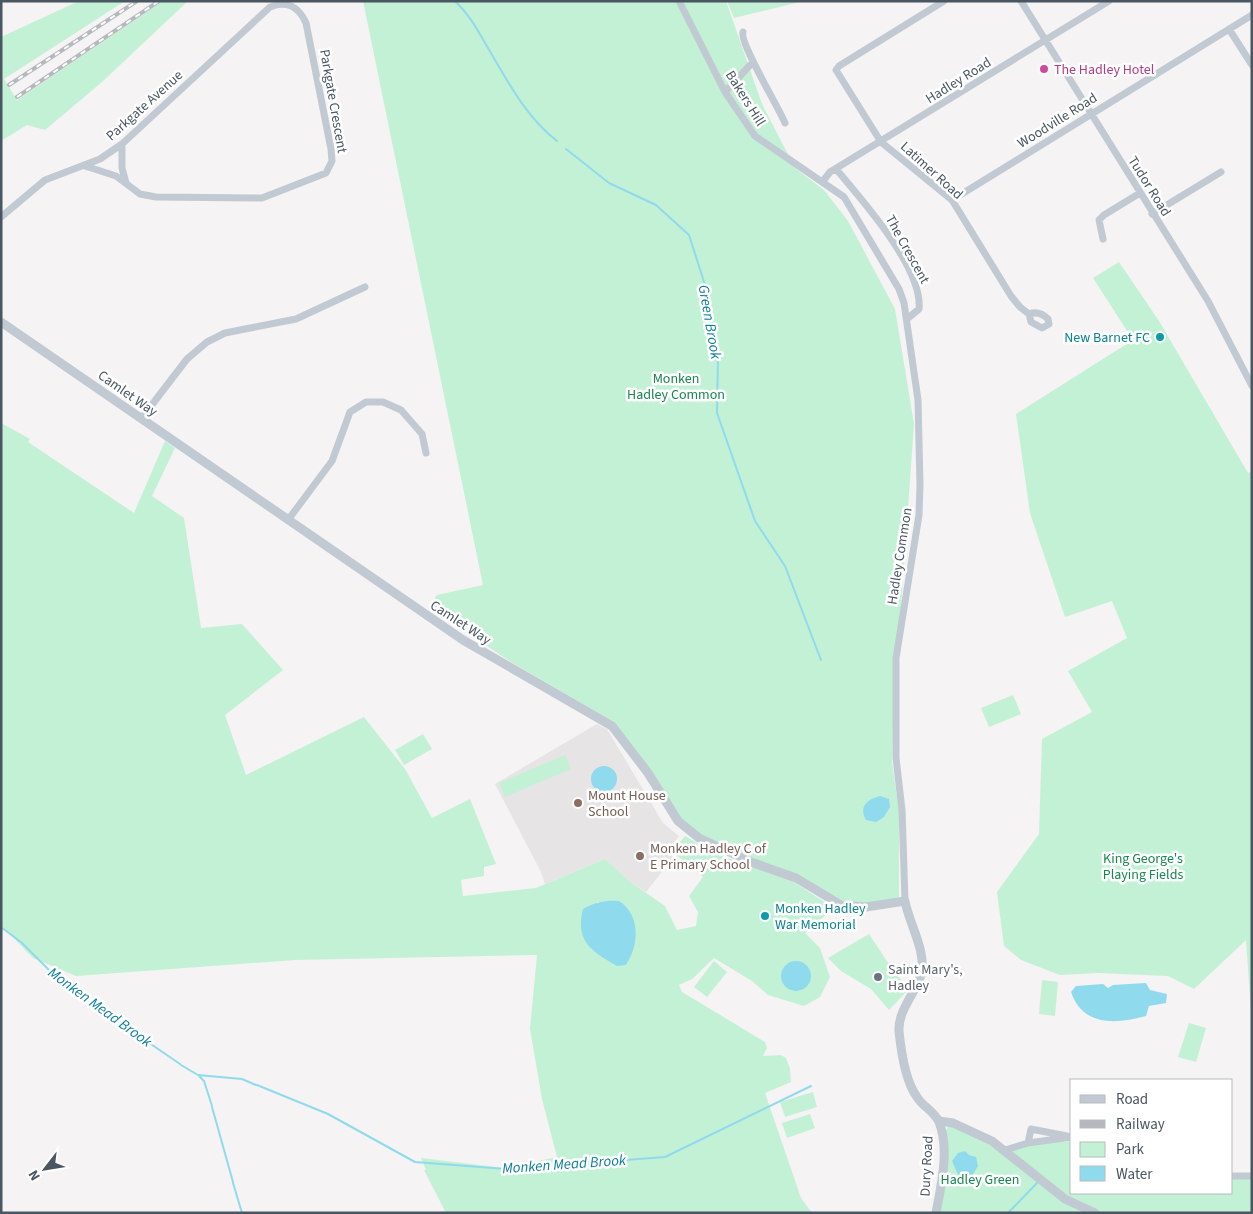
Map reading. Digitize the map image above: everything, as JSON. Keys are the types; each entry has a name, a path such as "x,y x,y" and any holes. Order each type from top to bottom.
{"street":[{"name":"Bakers Hill","path":"679,1 725,92 755,136 771,149 822,181"},
{"name":"Latimer Road","path":"944,1 836,68 881,142 952,200 1011,296 1029,314"},
{"name":"Tudor Road","path":"1021,1 1152,214 1208,301 1250,377 1252,386"},
{"name":"Hadley Road","path":"822,181 836,169 1109,1"},
{"name":"Parkgate Avenue","path":"1,217 45,180 55,174 85,166 100,159 122,144 266,10 281,3 295,7"},
{"name":"Parkgate Crescent","path":"85,166 105,172 146,196 251,199 272,195 326,172 330,167 332,155 323,102 306,23 295,7"},
{"name":"Woodville Road","path":"952,200 1252,15"},
{"path":"1229,29 1252,65"},
{"path":"743,32 743,40 753,62 785,123"},
{"path":"725,92 753,62"},
{"path":"122,144 121,159 126,183"},
{"name":"The Crescent","path":"836,169 888,233 916,286 920,299 919,309 907,319"},
{"path":"1152,214 1221,172"},
{"path":"1213,178 1217,186"},
{"name":"Hadley Common","path":"822,181 844,197 899,289 907,319 918,400 919,515 896,658 896,765 902,810 905,901"},
{"path":"1102,239 1096,218 1140,193"},
{"path":"141,418 187,359 207,342 225,333 296,320 366,287"},
{"name":"Camlet Way","path":"1,322 463,640 612,726 648,773 678,821 699,838 744,859 796,878 841,905 866,907 905,901"},
{"path":"288,520 332,461 350,412 366,402 383,402 402,410 422,434 426,453"},
{"path":"905,901 917,940 921,973 901,1018 899,1029 913,1091 939,1121 947,1121 973,1132 1005,1150 1065,1199 1095,1213"},
{"name":"Dury Road","path":"936,1213 943,1156 943,1140 939,1121"},
{"path":"1028,1143 1030,1129 1070,1137"},
{"path":"1005,1150 1028,1143 1070,1137"},
{"path":"1233,1176 1252,1176"}],"shaded area":[{"name":"Mount House School","path":"597,724 607,729 663,823 679,836 667,853 673,858 646,892 629,881 605,859 545,884 541,872 495,784"}],"green space":[{"path":"79,1 125,1 4,79 17,100 163,1 188,1 102,82 45,130 27,125 1,141 1,37"},
{"name":"Monken Hadley Common","path":"363,1 726,1 762,104 795,168 824,190 848,221 895,309 914,424 893,717 892,762 899,811 899,897 871,904 845,904 702,836 678,816 649,769 614,722 511,662 429,608 437,595 483,585"},
{"path":"727,1 804,1 734,18"},
{"name":"King George's Playing Fields","path":"1119,262 1159,321 1248,473 1252,471 1252,1027 1246,940 1194,989 1168,976 1098,973 1060,975 1021,960 1004,946 997,892 1039,834 1042,739 1092,712 1068,671 1127,638 1112,601 1065,617 1030,513 1016,414 1133,340 1093,278"},
{"path":"1,423 30,439 28,442 134,513 165,441 175,448 152,496 184,518 201,628 242,624 283,670 225,715 246,775 364,717 405,769 432,818 470,799 496,864 484,867 484,876 461,880 463,896 536,888 605,859 629,881 665,906 677,930 696,926 698,912 689,896 703,877 674,853 675,848 685,836 714,853 792,881 834,908 805,933 820,948 830,977 820,997 804,1006 768,995 752,981 714,958 692,979 679,985 682,992 765,1042 767,1048 763,1056 781,1055 786,1058 790,1069 791,1082 765,1093 801,1198 812,1213 446,1213 424,1170 426,1170 421,1158 504,1168 557,1157 542,1099 530,1029 537,955 295,960 76,976 33,958 1,925","holes":["619,901 617,966 591,949 597,902"]},
{"path":"1013,695 1021,714 989,727 981,708"},
{"path":"423,734 432,749 404,765 395,750"},
{"path":"565,755 571,769 505,797 499,783"},
{"path":"869,934 895,973 909,989 889,1010 871,989 841,971 828,958"},
{"path":"714,961 727,972 707,997 694,987"},
{"path":"1042,980 1058,982 1055,1016 1039,1014"},
{"path":"1189,1023 1206,1028 1196,1062 1178,1057"},
{"path":"813,1092 817,1107 785,1117 780,1102"},
{"path":"810,1114 815,1128 787,1138 782,1123"},
{"name":"Hadley Green","path":"949,1126 983,1139 1003,1152 1026,1145 1070,1141 1070,1194 1233,1194 1233,1178 1252,1179 1252,1213 939,1213 945,1131"}],"water":[{"path":"604,766 613,770 617,779 613,788 604,792 595,788 591,779 595,770"},
{"path":"880,796 889,799 890,807 884,817 876,822 866,820 863,811 864,807 868,801"},
{"path":"619,901 631,914 636,931 633,949 626,965 617,966 587,944 581,929 581,920 583,909 587,907 601,902"},
{"path":"796,961 807,965 811,976 807,987 796,991 785,987 781,976 785,965"},
{"path":"1146,983 1150,990 1167,994 1166,1003 1149,1006 1146,1016 1123,1021 1102,1020 1092,1017 1084,1012 1076,1003 1071,992 1076,986 1103,984 1108,988 1113,985"},
{"path":"965,1151 969,1155 976,1157 978,1166 972,1176 960,1179 952,1161 958,1153"}],"waterway":[{"name":"Green Brook","path":"455,1 473,23 510,86 527,110 546,132 557,141"},
{"name":"Green Brook","path":"566,149 609,183 656,205 689,235 705,285 718,357 717,413 755,521 785,566 821,660"},
{"name":"Monken Mead Brook","path":"1,927 22,943 63,984 180,1064"},
{"name":"Monken Mead Brook","path":"181,1065 198,1075 242,1079 256,1085"},
{"name":"Monken Mead Brook","path":"199,1076 204,1081 212,1106"},
{"name":"Monken Mead Brook","path":"257,1085 328,1114 415,1162 506,1169 665,1157 811,1086"},
{"name":"Monken Mead Brook","path":"212,1107 233,1182"},
{"name":"Monken Mead Brook","path":"233,1183 242,1213"},
{"path":"1008,1213 1037,1183"}],"railway":[{"path":"9,85 137,1"},
{"path":"17,97 159,1"}],"place":[{"name":"The Hadley Hotel","path":"1044,69"},
{"name":"New Barnet FC","path":"1160,337"},
{"name":"Mount House School","path":"578,803"},
{"name":"Monken Hadley C of E Primary School","path":"640,856"},
{"name":"Monken Hadley War Memorial","path":"765,916"},
{"name":"Saint Mary's, Hadley","path":"878,977"}]}
